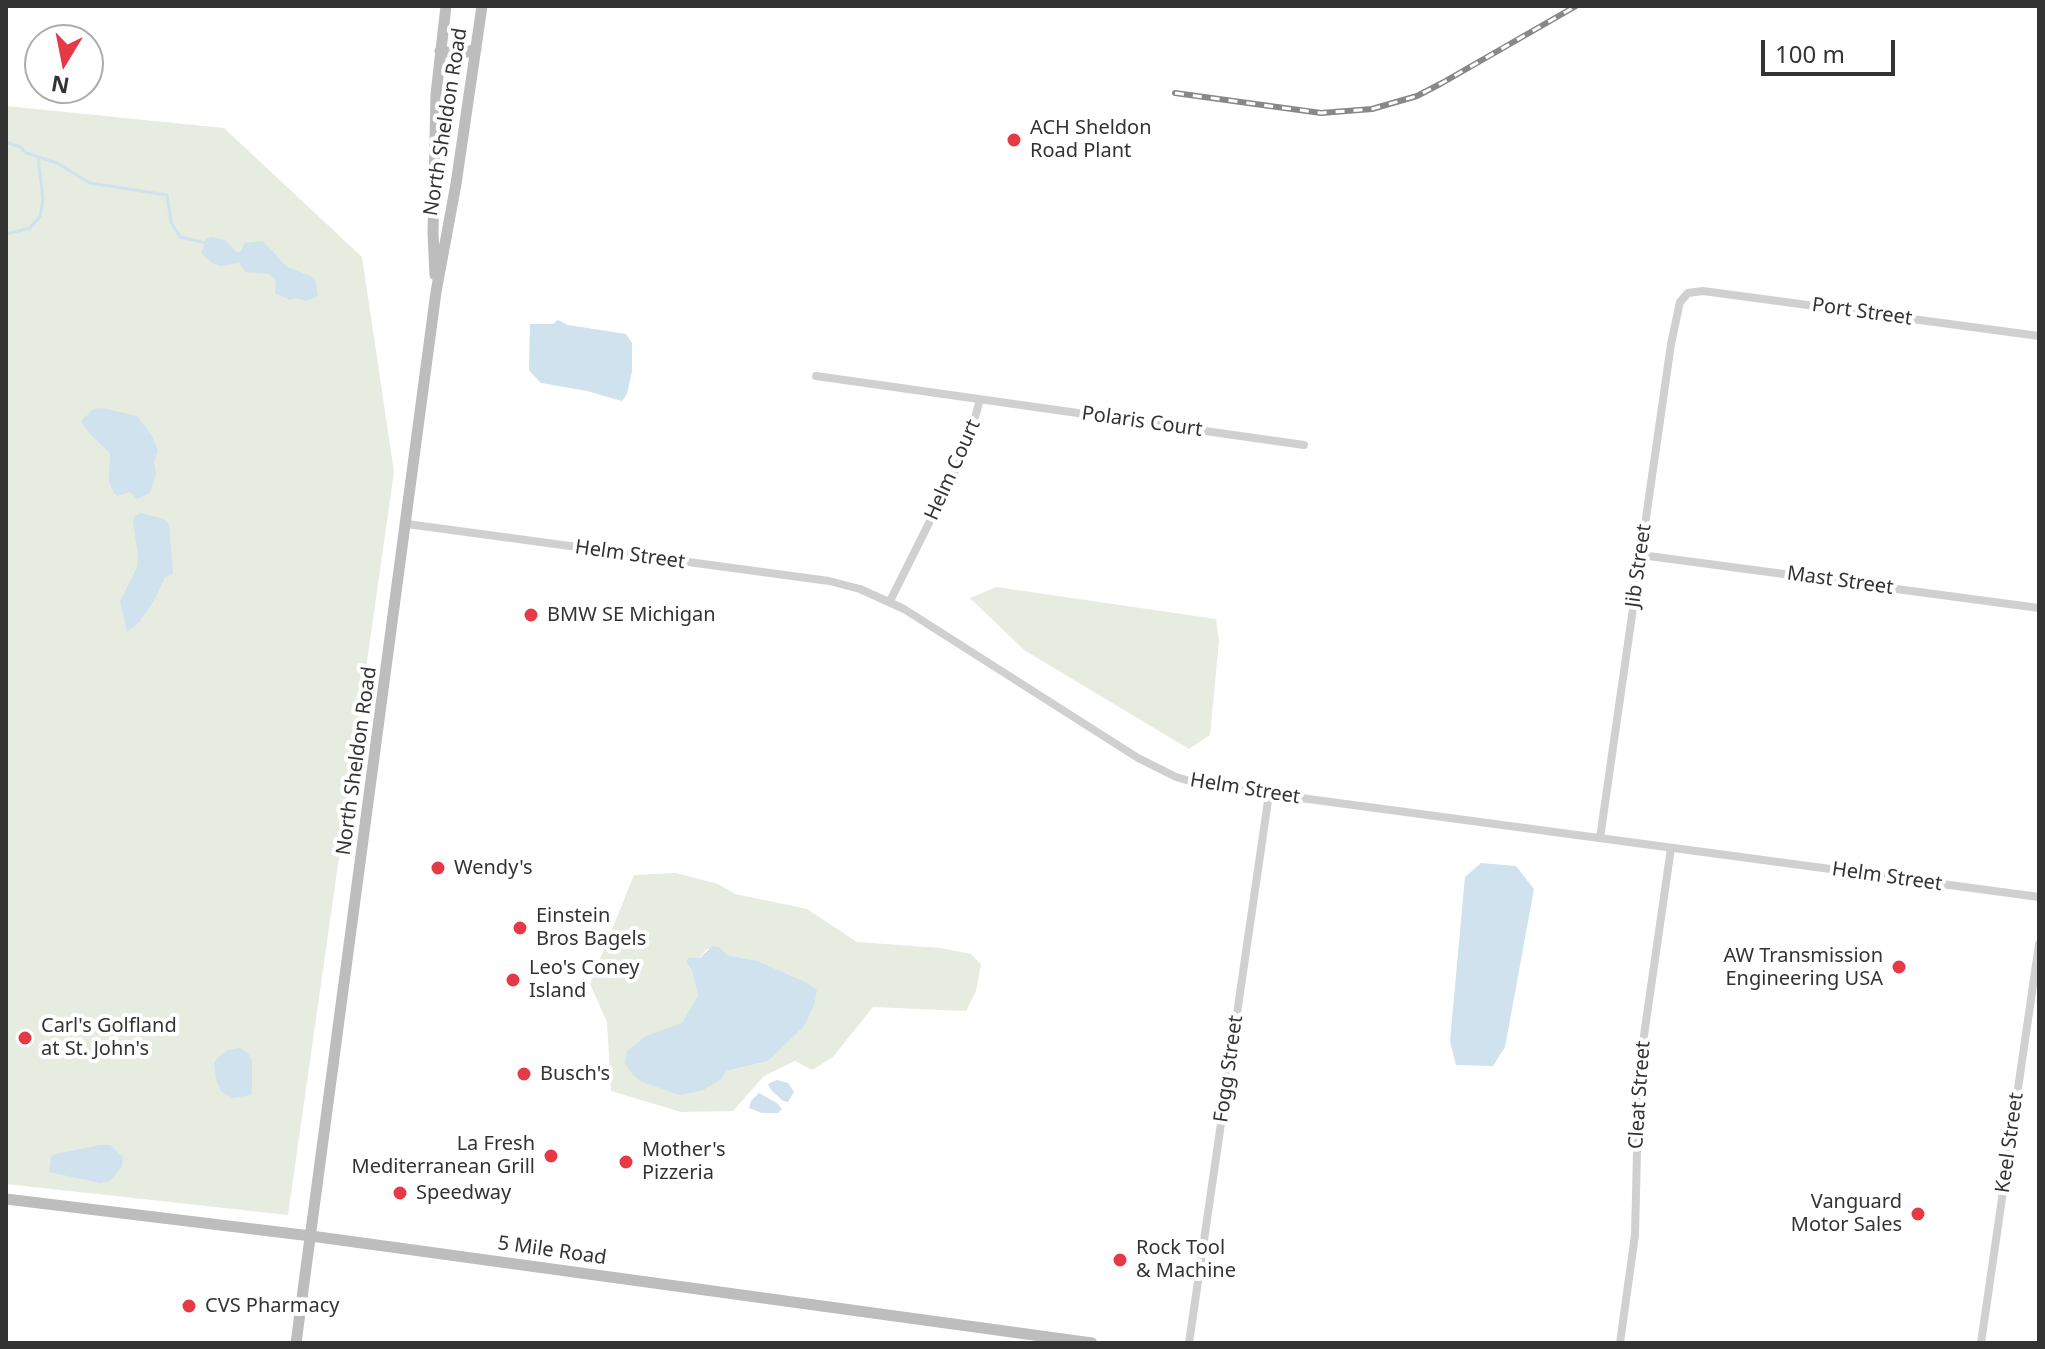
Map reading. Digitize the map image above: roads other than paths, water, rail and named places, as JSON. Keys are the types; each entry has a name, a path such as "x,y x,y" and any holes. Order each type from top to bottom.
{"main road":[{"name":"North Sheldon Road","path":"436,292 433,233 436,94 446,6"},
{"name":"North Sheldon Road","path":"296,1343 436,292 456,184 482,6"},
{"path":"440,51 461,54 476,49"},
{"name":"5 Mile Road","path":"6,1199 311,1236 1085,1343"}],"street":[{"name":"Port Street","path":"1685,296 1703,291 2039,336"},
{"name":"Jib Street","path":"1600,838 1677,309 1685,296"},
{"name":"Helm Court","path":"816,376 980,399 967,447 890,601"},
{"name":"Polaris Court","path":"980,399 1304,445"},
{"name":"Helm Street","path":"407,524 829,581 860,589 890,601 1154,768 1204,785 2039,897"},
{"name":"Mast Street","path":"1641,555 2039,608"},
{"name":"Fogg Street","path":"1189,1343 1269,794"},
{"name":"Cleat Street","path":"1620,1343 1635,1235 1639,1070 1671,848"},
{"name":"Keel Street","path":"1981,1343 2039,944"}],"water":[{"path":"206,239 225,240 236,252 240,252 245,243 263,241 287,267 310,276 316,282 318,296 306,301 290,300 275,293 276,281 270,274 246,272 239,263 220,266 212,263 201,253"},
{"path":"558,320 568,325 626,334 632,343 632,371 627,394 622,401 541,383 529,370 530,324 553,324"},
{"path":"94,409 137,416 152,436 158,451 150,493 137,499 130,492 118,496 114,493 109,481 110,453 81,421"},
{"path":"141,513 164,519 169,524 173,574 165,577 140,621 127,632 120,601 137,567 133,521"},
{"path":"1481,863 1516,866 1534,889 1505,1047 1493,1066 1456,1065 1450,1041 1465,877"},
{"path":"712,946 720,947 727,955 758,961 817,990 804,1026 768,1061 727,1071 721,1079 703,1090 680,1095 642,1082 625,1063 627,1051 645,1036 682,1023 698,996 692,971 686,962 689,958 700,958"},
{"path":"240,1048 252,1060 251,1095 233,1098 221,1091 214,1062 227,1050"},
{"path":"777,1080 788,1083 794,1092 788,1102 783,1101 768,1084"},
{"path":"759,1093 782,1109 778,1113 762,1113 749,1108"},
{"path":"110,1145 123,1157 122,1166 110,1181 100,1183 49,1172 51,1157 56,1154"}],"waterway":[{"path":"6,142 26,153 57,163 90,183 167,195 171,222 180,237 206,243"},
{"path":"6,234 30,228 40,216 43,200 38,157"}],"railway":[{"path":"1175,93 1321,113 1372,109 1417,96 1576,6"}],"place":[{"name":"ACH Sheldon Road Plant","path":"1014,140"},
{"name":"BMW SE Michigan","path":"531,615"},
{"name":"Wendy's","path":"438,868"},
{"name":"Einstein Bros Bagels","path":"520,928"},
{"name":"AW Transmission Engineering USA","path":"1899,967"},
{"name":"Leo's Coney Island","path":"513,980"},
{"name":"Carl's Golfland at St. John's","path":"25,1038"},
{"name":"Busch's","path":"524,1074"},
{"name":"La Fresh Mediterranean Grill","path":"551,1156"},
{"name":"Mother's Pizzeria","path":"626,1162"},
{"name":"Speedway","path":"400,1193"},
{"name":"Vanguard Motor Sales","path":"1918,1214"},
{"name":"Rock Tool & Machine","path":"1120,1260"},
{"name":"CVS Pharmacy","path":"189,1306"}]}
